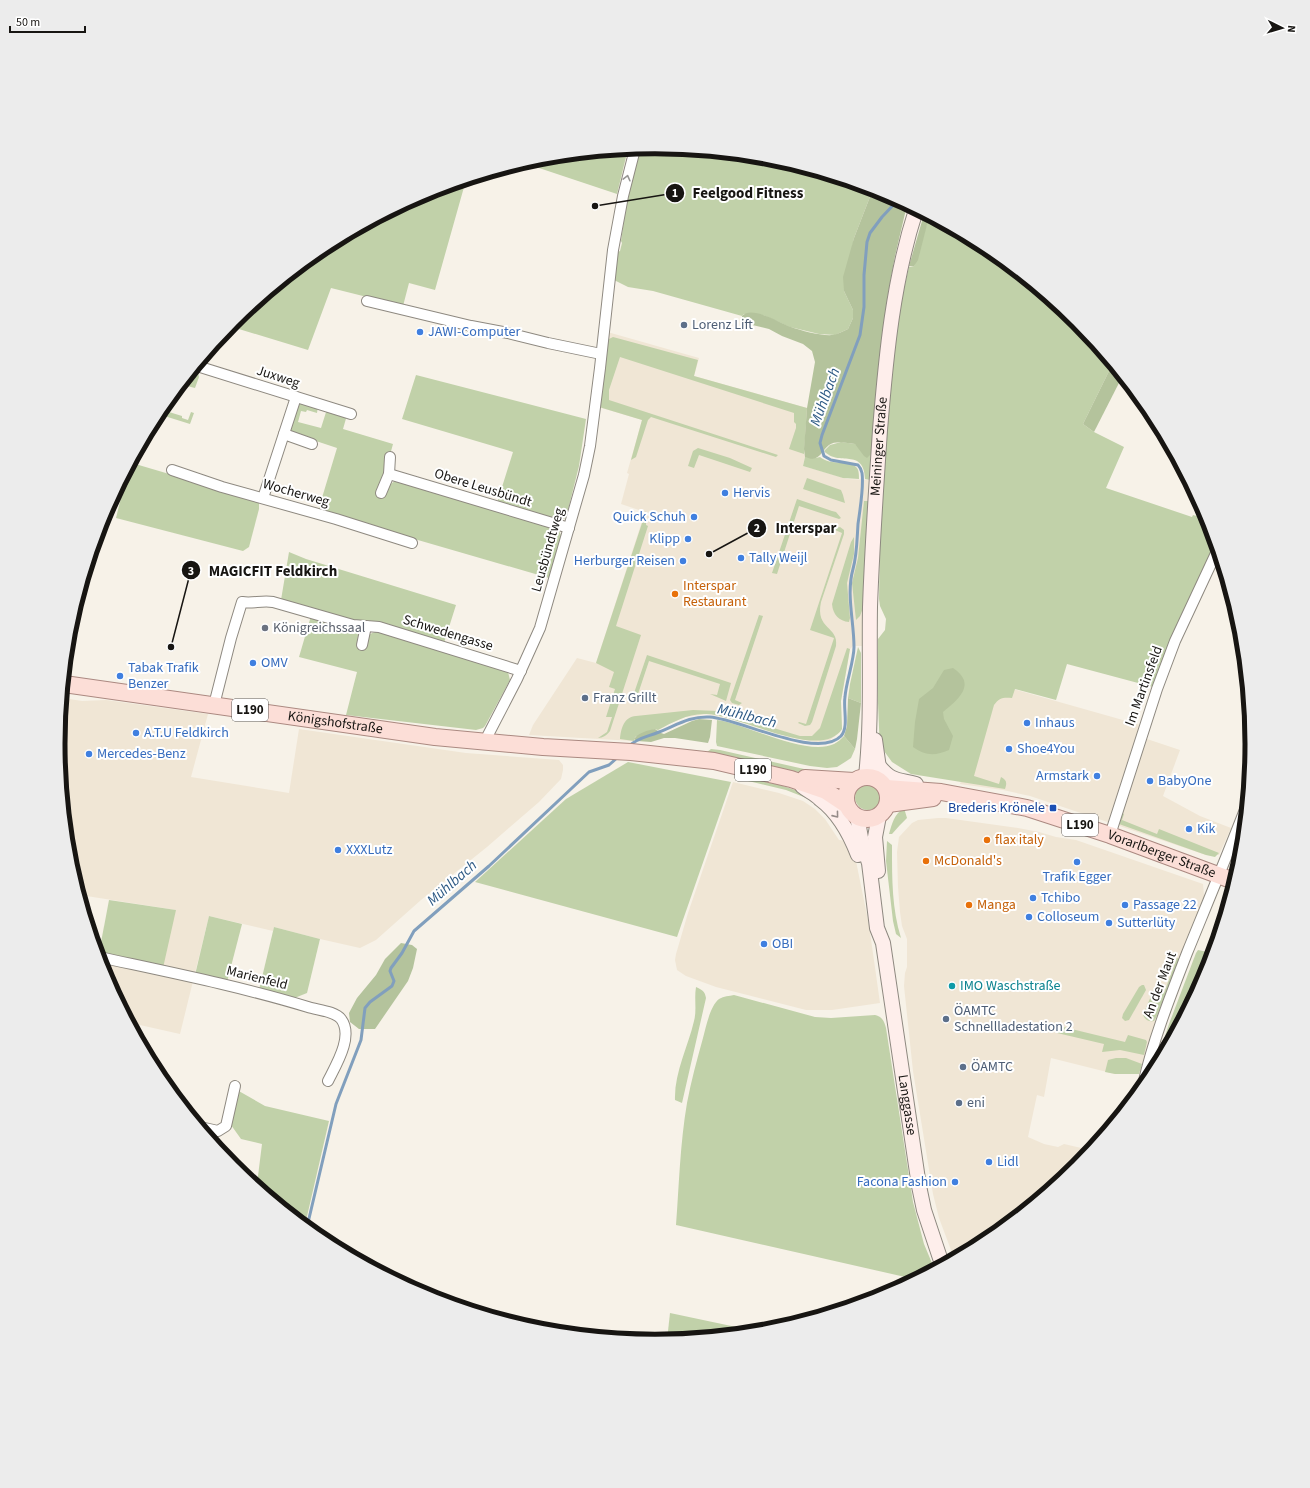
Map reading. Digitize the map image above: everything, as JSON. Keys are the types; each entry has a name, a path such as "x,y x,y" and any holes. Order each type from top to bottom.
{"main road":[{"name":"Meininger Straße","path":"859,779 870,705 870,607 883,390 895,296 902,259 915,214"},
{"name":"Königshofstraße","path":"68,685 394,732 487,742 611,751"},
{"name":"Meininger Straße","path":"871,686 878,765 884,785"},
{"name":"Vorarlberger Straße","path":"611,751 714,761 794,780 826,791 852,811 868,819 883,810 924,799 972,798"},
{"path":"878,765 886,774 896,781 929,788 940,792"},
{"name":"Vorarlberger Straße","path":"794,780 814,778 859,779 874,777 884,785 940,792 1027,808 1110,835 1229,879"},
{"path":"852,811 847,791 849,786 859,779"},
{"path":"794,780 821,799 842,821 851,838 865,879 872,894"},
{"path":"883,810 889,796 884,785"},
{"name":"Langgasse","path":"883,810 875,837 886,929 884,943 919,1186 924,1210 941,1260"},
{"name":"Langgasse","path":"852,811 869,863 877,928 884,943"}],"street":[{"name":"Leusbündtweg","path":"487,742 488,734 521,671 540,628 588,456 613,250 623,196 633,155"},
{"path":"367,301 471,326 508,332 548,343 601,354"},
{"name":"Juxweg","path":"201,367 351,414"},
{"path":"263,498 296,397"},
{"path":"284,434 312,444"},
{"path":"381,493 389,474 390,456"},
{"name":"Wocherweg","path":"172,470 412,543"},
{"name":"Obere Leusbündt","path":"389,474 569,528"},
{"name":"Im Martinsfeld","path":"1110,835 1157,689 1176,641 1215,556"},
{"name":"Schwedengasse","path":"214,705 242,602 276,602 353,625 380,627 521,671"},
{"path":"362,645 366,626"},
{"name":"An der Maut","path":"1147,1071 1155,1037 1205,907 1240,823"},
{"name":"Marienfeld","path":"105,957 279,998 336,1015 342,1020 345,1026 345,1038 340,1058 328,1081"},
{"path":"207,1128 218,1131 226,1126 235,1086"}],"shaded area":[{"path":"604,331 699,358 694,376 807,408 804,449 805,457 803,466 848,479 870,480 863,646 853,646 850,649 841,701 842,729 830,740 817,742 793,738 732,719 707,714 685,717 658,730 655,729 635,737 634,741 529,735 533,725 577,658 596,663 645,512 621,504 629,474 627,473 642,420 595,406"},
{"path":"999,685 1144,726 1141,737 1180,750 1163,796 1200,816 1231,828 1219,855 1206,855 1030,796 1003,790 960,784 969,756"},
{"path":"67,699 82,701 106,700 208,714 191,777 289,793 299,729 466,753 559,760 563,765 561,779 539,802 487,847 421,900 376,940 360,948 274,927 273,931 209,916 180,1034 136,1024 104,954 176,910 85,896 76,859 66,783 65,744"},
{"path":"733,782 779,793 803,801 815,809 825,819 839,840 847,841 856,861 869,925 880,1003 832,1010 806,1010 716,987 686,976 677,970 675,960 676,954 688,913"},
{"path":"946,818 1018,828 1076,840 1203,884 1205,907 1146,1072 1145,1074 1115,1074 1051,1058 1044,1097 1037,1095 1028,1137 1044,1144 1058,1147 1064,1144 1084,1149 1044,1188 1014,1212 983,1235 952,1254 939,1218 933,1194 913,1071 904,986 907,967 907,939 902,926 900,912 897,852 899,837 912,823 918,820"}],"green space":[{"path":"638,154 655,154 694,155 770,165 845,185 871,195 854,238 844,291 853,310 853,318 848,329 835,335 819,334 790,327 763,315 744,314 742,316 653,291 628,287 614,280 618,252 620,251 622,243 621,241 627,199"},
{"path":"623,155 626,157 617,194 534,166 578,159"},
{"path":"465,185 435,290 409,283 403,306 331,288 308,350 237,328 266,300 327,253 394,215"},
{"path":"871,195 906,210 888,294 882,337 872,450 867,458 855,444 842,442 832,443 817,458 814,459 805,457 804,449 807,408 815,362 812,351 803,344 769,329 744,323 742,321 742,316 746,313 759,314 806,332 823,335 833,335 848,329 853,318 853,310 844,291 843,277 854,238"},
{"path":"923,219 928,221 918,260 914,266 909,266"},
{"path":"928,221 983,253 1044,300 1099,355 1110,369 1083,424 1094,432 1124,447 1106,488 1192,517 1193,515 1199,517 1213,553 1153,687 1067,664 1056,700 1015,689 1012,698 1002,698 994,705 974,776 999,784 1001,777 1006,782 1005,789 911,774 892,762 884,751 880,751 878,639 885,630 886,619 880,606 879,599 883,461 896,331 909,267 914,266"},
{"path":"613,337 698,360 694,376 807,408 804,454 789,449 796,428 794,413 620,357 609,390 609,400 778,455 776,457 651,417 648,420 636,457 631,460 642,420 599,407 607,345 609,339"},
{"path":"1110,369 1120,381 1094,432 1083,424"},
{"path":"198,372 199,377 195,388 187,386 185,391 183,390"},
{"path":"416,375 586,419 579,466 566,518 558,520 497,503 513,452 402,419"},
{"path":"299,401 318,406 317,413 307,410 306,412 301,411 298,422 321,428 327,409 347,415 343,429 393,444 390,455 389,485 395,481 399,481 558,529 561,535 549,578 318,511 337,448 289,432"},
{"path":"170,408 169,412 182,416 182,418 188,420 191,412 194,413 190,424 164,416"},
{"path":"841,442 855,444 872,450 870,480 865,479 864,469 860,463 855,460 836,458 824,451 830,445"},
{"path":"698,448 730,458 752,468 750,472 699,455 694,468 688,466 693,451"},
{"path":"805,457 820,457 824,460 853,465 858,469 859,479 843,478 803,466"},
{"path":"136,464 203,484 259,503 259,509 249,547 243,551 116,518 123,490"},
{"path":"807,478 841,490 845,503 803,489"},
{"path":"797,499 836,512 841,518 839,519 799,506 777,574 772,573"},
{"path":"864,501 868,501 869,503 863,608 860,616 856,620 852,583 858,558"},
{"path":"646,511 646,525 648,526 616,626 641,635 610,731 605,736 598,738 607,732 612,717 606,717 615,689 609,687 614,672 596,663"},
{"path":"840,527 844,530 844,534 821,602 820,611 821,618 834,635 836,646 812,722 810,725 805,726 798,723 806,724 834,638 810,630 842,533 835,530 836,528"},
{"path":"854,537 854,554 847,583 850,618 849,622 837,617 832,604 851,542"},
{"path":"289,552 306,559 456,605 444,643 358,622 281,600"},
{"path":"759,615 763,616 735,700 742,703 739,705 732,703 730,700"},
{"path":"311,616 356,631 358,635 357,647 364,649 369,635 377,632 508,672 510,680 485,726 476,730 346,715 357,672 299,657"},
{"path":"858,647 861,653 861,703 848,698"},
{"path":"847,648 850,649 841,701 842,729 831,738 816,741 798,739 720,716 700,714 681,719 658,730 655,729 635,737 634,741 620,739 624,724 629,718 693,710 718,711 800,736 812,736 820,728"},
{"path":"647,655 731,683 726,701 710,694 717,695 720,684 649,661 636,700 643,704 632,704 632,699"},
{"path":"953,668 964,680 965,686 960,697 943,712 944,719 953,736 949,750 935,754 922,752 913,747 919,699 933,688 944,670"},
{"path":"848,698 861,703 855,749 844,736 847,726"},
{"path":"699,719 712,720 708,743 675,738 664,738 651,742 637,741 634,739 646,731 655,729 664,734"},
{"path":"717,720 793,743 808,746 822,747 834,744 844,736 855,749 851,758 837,767 827,768 810,766 717,746"},
{"path":"711,749 813,771 803,773 707,752"},
{"path":"628,762 731,782 677,937 475,882 566,799"},
{"path":"747,778 780,785 798,791 814,801 786,790 748,781 746,780"},
{"path":"868,784 877,788 881,797 877,806 868,810 859,806 855,797 859,788"},
{"path":"904,808 907,818 892,834 889,834 896,816"},
{"path":"1122,813 1124,814 1122,820 1157,834 1159,829 1219,853 1215,857 1206,855 1119,824"},
{"path":"887,841 892,845 892,883 894,905 901,938 896,934 893,921 886,861"},
{"path":"109,900 176,910 163,968 104,954 100,945"},
{"path":"209,916 242,924 227,982 195,975"},
{"path":"274,927 320,939 307,993 292,999 259,990"},
{"path":"401,943 412,945 417,949 413,968 408,981 375,1029 359,1029 350,1022 349,1013 357,998 376,975 385,959"},
{"path":"1198,950 1207,952 1184,1005 1162,1046 1169,1024"},
{"path":"1177,958 1180,959 1156,1018 1154,1021 1147,1020 1143,1015 1154,989 1164,993"},
{"path":"1144,985 1146,990 1129,1020 1125,1021 1122,1018 1123,1014 1139,987"},
{"path":"696,987 703,991 706,998 682,1103 675,1100 675,1090 679,1070 695,1017"},
{"path":"734,995 815,1017 831,1018 875,1015 882,1019 886,1028 913,1202 924,1244 932,1264 907,1277 676,1225 683,1134 687,1103 694,1070 713,1006 719,999"},
{"path":"1059,1026 1125,1042 1128,1035 1146,1040 1147,1042 1144,1055 1120,1050 1102,1052 1104,1044 1057,1033"},
{"path":"1126,1058 1142,1064 1139,1074 1115,1074 1105,1072 1108,1060"},
{"path":"237,1090 265,1106 329,1121 306,1220 258,1180 262,1144 241,1139 231,1125"},
{"path":"670,1313 740,1328 694,1333 668,1334"}],"waterway":[{"name":"Mühlbach","path":"629,746 640,739 683,722 703,717 723,719 797,741 815,743 830,742 841,736 845,728 846,691 854,653 850,588 856,553 862,491 862,473 858,465 831,460 824,456 820,443 860,335 864,307 864,275 867,242 870,233 894,205"},
{"name":"Mühlbach","path":"308,1221 336,1104 361,1040 365,1008 370,1002 392,986 394,981 390,971 391,968 402,953 414,931 489,866 589,772 609,765 618,757"}],"place":[{"name":"Feelgood Fitness","path":"595,206"},
{"name":"Lorenz Lift","path":"684,325"},
{"name":"JAWI-Computer","path":"420,332"},
{"name":"Hervis","path":"725,493"},
{"name":"Quick Schuh","path":"694,517"},
{"name":"Klipp","path":"688,539"},
{"name":"Interspar","path":"709,554"},
{"name":"Tally Weijl","path":"741,558"},
{"name":"Herburger Reisen","path":"683,561"},
{"name":"Interspar Restaurant","path":"675,594"},
{"name":"Königreichssaal","path":"265,628"},
{"name":"MAGICFIT Feldkirch","path":"171,647"},
{"name":"OMV","path":"253,663"},
{"name":"Tabak Trafik Benzer","path":"120,676"},
{"name":"Franz Grillt","path":"585,698"},
{"name":"Inhaus","path":"1027,723"},
{"name":"A.T.U Feldkirch","path":"136,733"},
{"name":"Shoe4You","path":"1009,749"},
{"name":"Mercedes-Benz","path":"89,754"},
{"name":"Armstark","path":"1097,776"},
{"name":"BabyOne","path":"1150,781"},
{"name":"Brederis Krönele","path":"1053,808"},
{"name":"Kik","path":"1189,829"},
{"name":"flax italy","path":"987,840"},
{"name":"XXXLutz","path":"338,850"},
{"name":"McDonald's","path":"926,861"},
{"name":"Trafik Egger","path":"1077,862"},
{"name":"Tchibo","path":"1033,898"},
{"name":"Manga","path":"969,905"},
{"name":"Passage 22","path":"1125,905"},
{"name":"Colloseum","path":"1029,917"},
{"name":"Sutterlüty","path":"1109,923"},
{"name":"OBI","path":"764,944"},
{"name":"IMO Waschstraße","path":"952,986"},
{"name":"ÖAMTC Schnellladestation 2","path":"946,1019"},
{"name":"ÖAMTC","path":"963,1067"},
{"name":"eni","path":"959,1103"},
{"name":"Lidl","path":"989,1162"},
{"name":"Facona Fashion","path":"955,1182"}]}
